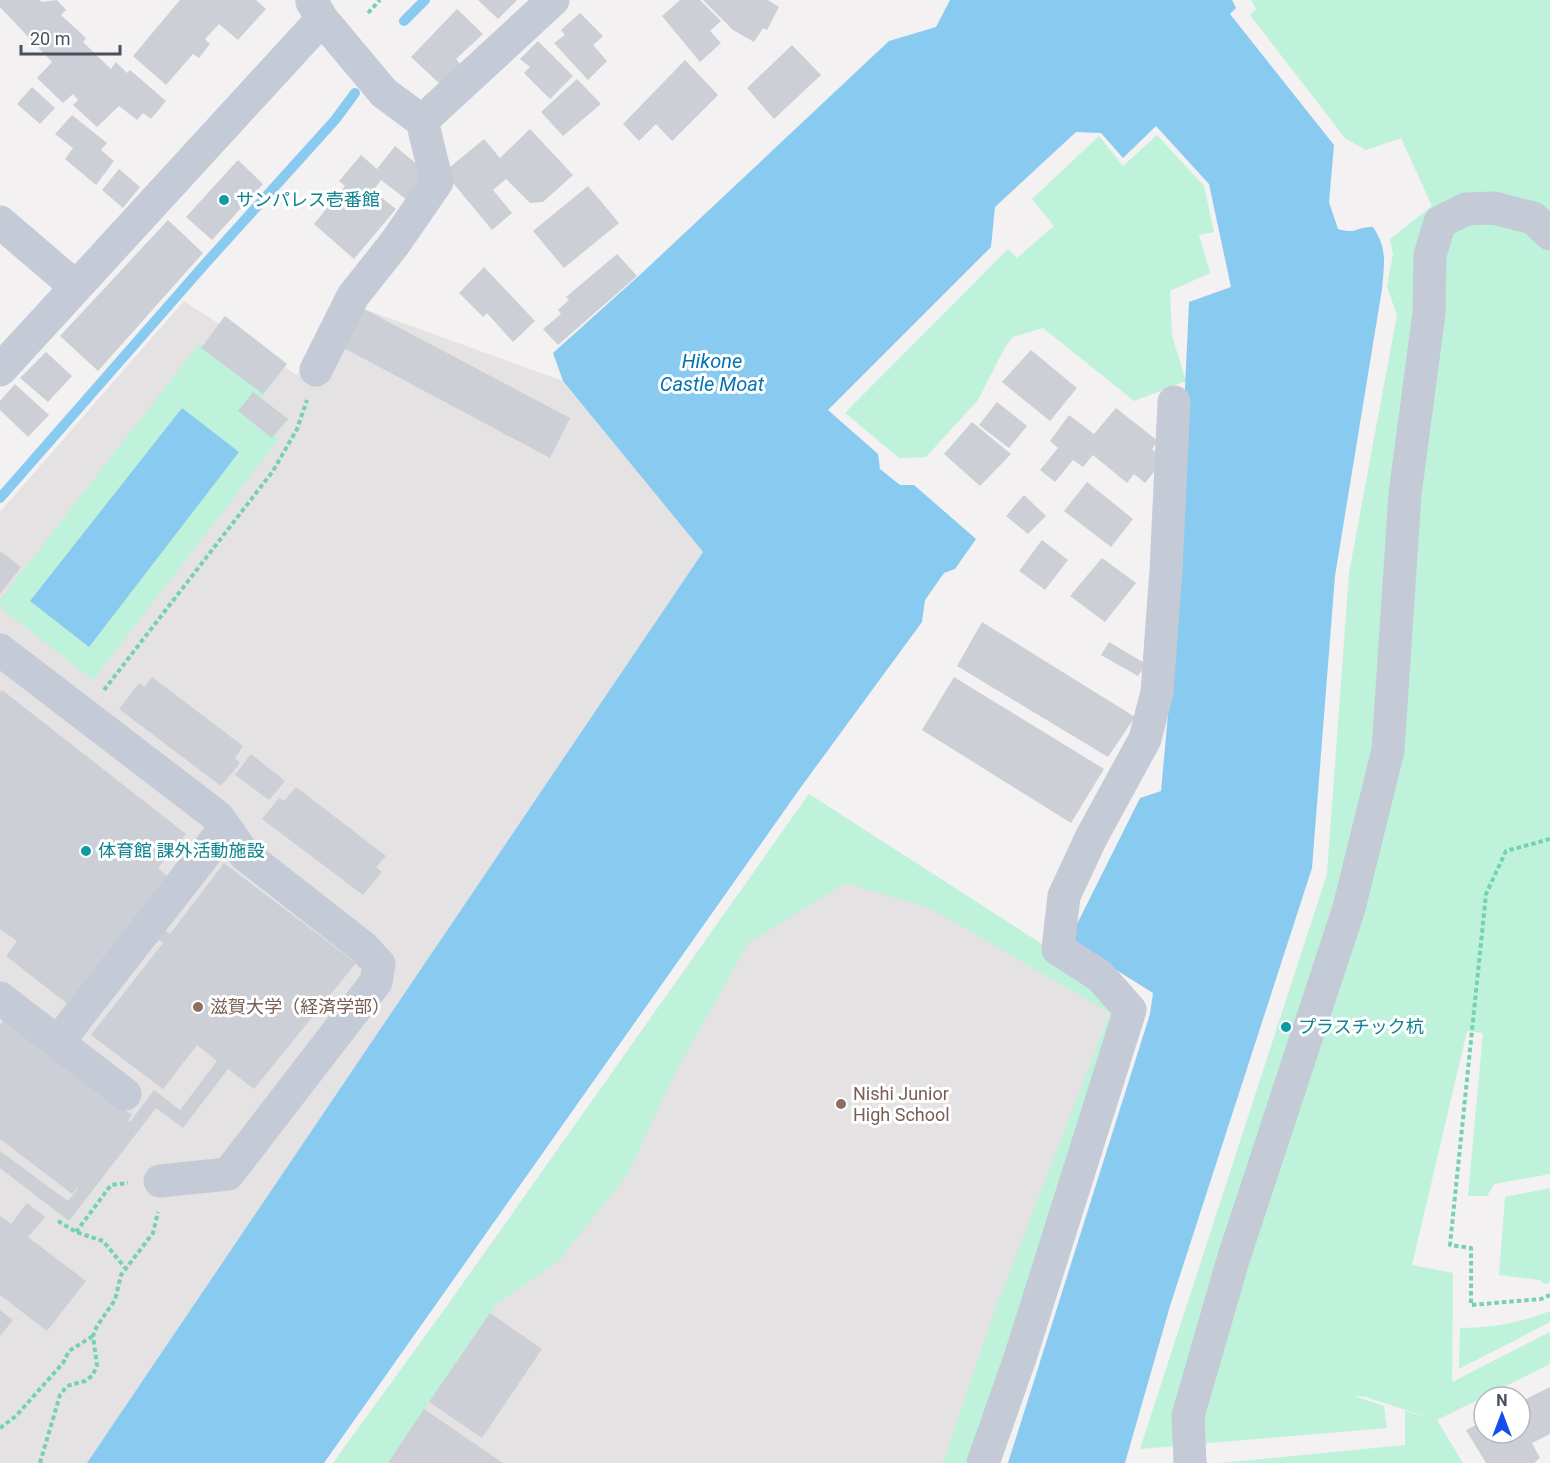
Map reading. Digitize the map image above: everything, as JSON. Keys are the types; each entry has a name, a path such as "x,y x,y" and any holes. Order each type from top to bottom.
{"street":[{"path":"422,121 553,0"},
{"path":"0,370 76,287 316,10 384,93 422,121 439,186 331,327 316,370"},
{"path":"1190,1463 1188,1416 1233,1260 1349,908 1388,750 1405,494 1429,313 1430,255 1440,222 1466,209 1494,208 1533,218 1550,234"},
{"path":"0,222 76,287"},
{"path":"983,1463 1020,1358 1130,1010 1100,976 1058,950 1064,896 1091,838 1145,739 1156,692 1166,572 1174,402"},
{"path":"0,650 218,818 244,854 363,947 379,964 376,982 228,1174 160,1181"},
{"path":"58,1042 225,828"},
{"path":"0,998 126,1094"}],"path":[{"path":"368,13 380,0"},
{"path":"100,696 273,471 297,429 316,370"},
{"path":"1550,839 1506,851 1486,894 1450,1245 1471,1248 1472,1305 1541,1299 1550,1295"},
{"path":"40,1463 60,1395 67,1386 85,1381 93,1375 97,1365 93,1336 97,1326 115,1300 121,1275 153,1233 160,1206 160,1181 111,1185 76,1232"},
{"path":"58,1221 76,1232 104,1242 126,1269"},
{"path":"0,1428 16,1416 56,1372 69,1351 93,1336"}],"shaded area":[{"name":"滋賀大学（経済学部）","path":"339,296 364,309 563,381 703,552 88,1463 0,1463 0,512 184,301 297,375"},
{"name":"Nishi Junior High School","path":"809,794 1113,1003 974,1463 333,1463 447,1306"}],"green space":[{"path":"1251,0 1550,0 1550,1174 1494,1184 1487,1196 1468,1196 1483,1033 1467,1031 1412,1265 1453,1273 1452,1382 1550,1332 1550,1364 1508,1385 1472,1385 1472,1403 1437,1420 1463,1463 1220,1463 1405,1445 1405,1411 1433,1419 1366,1397 1354,1396 1384,1406 1387,1428 1140,1449 1327,874 1349,573 1397,315 1387,287 1393,254 1390,239 1432,206 1401,138 1366,150 1345,138 1250,15 1256,9"},
{"path":"1157,135 1204,186 1214,232 1199,235 1210,273 1170,291 1172,336 1186,381 1134,401 1043,328 1013,337 1005,347 978,400 926,457 899,458 845,413 1008,249 1017,258 1054,226 1032,199 1099,136 1123,166"},
{"path":"225,316 287,364 261,398 288,419 274,436 279,439 93,680 0,607 0,600 199,344 203,346"},
{"path":"809,794 1045,946 1082,973 1118,1017 974,1463 943,1463 997,1304 1110,1013 932,909 846,883 748,943 672,1079 629,1172 560,1260 496,1304 388,1463 333,1463 447,1306"},
{"path":"1550,1188 1550,1283 1544,1284 1540,1280 1499,1275 1505,1197"},
{"path":"1550,1311 1550,1322 1459,1369 1460,1328 1505,1324"}],"water":[{"name":"Hikone Castle Moat","path":"950,0 1232,0 1236,8 1230,14 1334,145 1329,202 1338,229 1353,231 1373,227 1381,242 1384,257 1382,289 1335,576 1312,868 1170,1306 1125,1463 1008,1463 1150,1014 1153,993 1075,944 1073,932 1140,798 1161,791 1172,671 1189,302 1231,287 1209,184 1156,126 1123,158 1101,133 1076,132 995,207 991,247 828,410 878,454 880,469 900,485 914,485 976,539 955,569 944,573 925,600 922,622 801,787 324,1463 87,1463 703,552 563,381 553,353 642,273 889,41 936,27"},
{"path":"182,408 239,452 89,647 30,601"}],"building":[{"path":"0,0 40,0 41,2 57,0 66,10 61,15 86,38 83,42 111,69 116,62 127,73 130,70 166,101 151,119 143,113 137,120 119,106 97,127 73,105 78,100 73,94 63,103 37,78 52,62 0,7"},
{"path":"180,0 256,0 266,9 238,40 219,24 205,39 210,44 199,58 193,54 166,85 133,56"},
{"path":"478,0 517,0 498,19"},
{"path":"680,0 700,0 721,21 710,31 721,43 700,62 662,16"},
{"path":"703,0 768,0 779,7 767,30 763,28 754,42 733,30"},
{"path":"457,9 483,34 456,59 461,65 441,85 411,57"},
{"path":"580,13 603,36 593,45 607,61 588,80 554,43 565,35 561,30"},
{"path":"538,41 573,76 550,99 524,73 530,67 520,59"},
{"path":"792,45 821,75 774,119 747,88"},
{"path":"685,60 718,95 672,141 656,124 639,141 623,124"},
{"path":"577,79 601,104 563,136 541,112"},
{"path":"32,87 55,108 40,124 17,104"},
{"path":"72,115 107,143 101,150 114,161 96,185 65,159 73,148 55,134"},
{"path":"530,129 573,175 543,202 530,203 506,179 493,190 512,213 492,230 444,172 484,139 500,158"},
{"path":"395,146 419,166 419,183 407,200 381,180 373,191 396,209 354,259 314,224 345,186 339,181 361,155 377,169"},
{"name":"サンパレス壱番館","path":"238,160 263,184 212,240 186,217"},
{"path":"119,169 140,187 123,208 102,190"},
{"path":"588,186 619,223 564,268 533,231"},
{"path":"168,220 203,253 98,371 60,336"},
{"path":"617,254 637,276 558,345 543,329 561,314 558,310 569,300 566,297"},
{"path":"484,267 535,321 513,342 487,313 483,317 459,293"},
{"path":"364,309 570,418 550,458 342,347"},
{"path":"225,316 287,364 263,394 201,348"},
{"path":"1031,350 1077,388 1050,421 1002,382"},
{"path":"46,352 72,376 48,402 20,378"},
{"path":"15,384 49,415 28,437 0,410 0,401"},
{"path":"253,392 288,419 272,438 238,411"},
{"path":"997,402 1027,426 1009,448 979,425"},
{"path":"1116,408 1158,441 1152,449 1164,459 1145,483 1134,474 1127,483 1093,455 1083,467 1073,460 1055,482 1040,470 1058,448 1050,441 1069,415 1094,434"},
{"path":"972,422 1011,454 980,486 944,454"},
{"path":"1087,482 1133,519 1111,547 1064,511"},
{"path":"1024,495 1046,516 1028,534 1006,516"},
{"path":"1042,540 1068,560 1045,590 1019,571"},
{"path":"0,551 21,567 0,594"},
{"path":"1102,558 1136,583 1105,622 1070,596"},
{"path":"982,622 1135,717 1108,757 957,666"},
{"path":"1109,642 1146,664 1138,676 1101,655"},
{"path":"152,677 243,746 235,758 240,763 221,786 119,709 139,683 145,687"},
{"path":"954,677 1104,769 1071,823 922,730"},
{"path":"2,690 186,834 158,868 169,878 142,912 170,934 224,863 356,963 254,1089 228,1069 183,1128 156,1108 69,1221 0,1168 0,1151 68,1201 78,1189 72,1194 0,1139 0,1025 5,1018 132,1115 128,1121 130,1122 154,1090 180,1110 217,1061 197,1045 163,1089 91,1035 163,943 134,922 69,1005 6,956 17,941 0,929 0,693"},
{"path":"251,754 285,781 269,800 235,775"},
{"path":"296,787 386,856 376,867 382,872 363,895 262,819 279,798 284,801"},
{"path":"27,1203 45,1217 28,1237 86,1281 47,1331 0,1295 0,1216 11,1224"},
{"path":"0,1310 13,1320 0,1336"},
{"path":"490,1313 542,1349 482,1438 429,1402"},
{"path":"1550,1387 1550,1434 1532,1443 1532,1396"},
{"path":"424,1409 503,1463 388,1463"},
{"path":"1472,1427 1472,1440 1466,1430"},
{"path":"1532,1443 1540,1458 1534,1463 1486,1463 1475,1445 1532,1445"}],"waterway":[{"path":"404,21 425,0"},
{"path":"0,498 335,120 355,93"}],"place":[{"name":"サンパレス壱番館","path":"224,200"},
{"name":"体育館 課外活動施設","path":"86,851"},
{"name":"滋賀大学（経済学部）","path":"198,1007"},
{"name":"プラスチック杭","path":"1286,1027"},
{"name":"Nishi Junior High School","path":"841,1104"}]}
